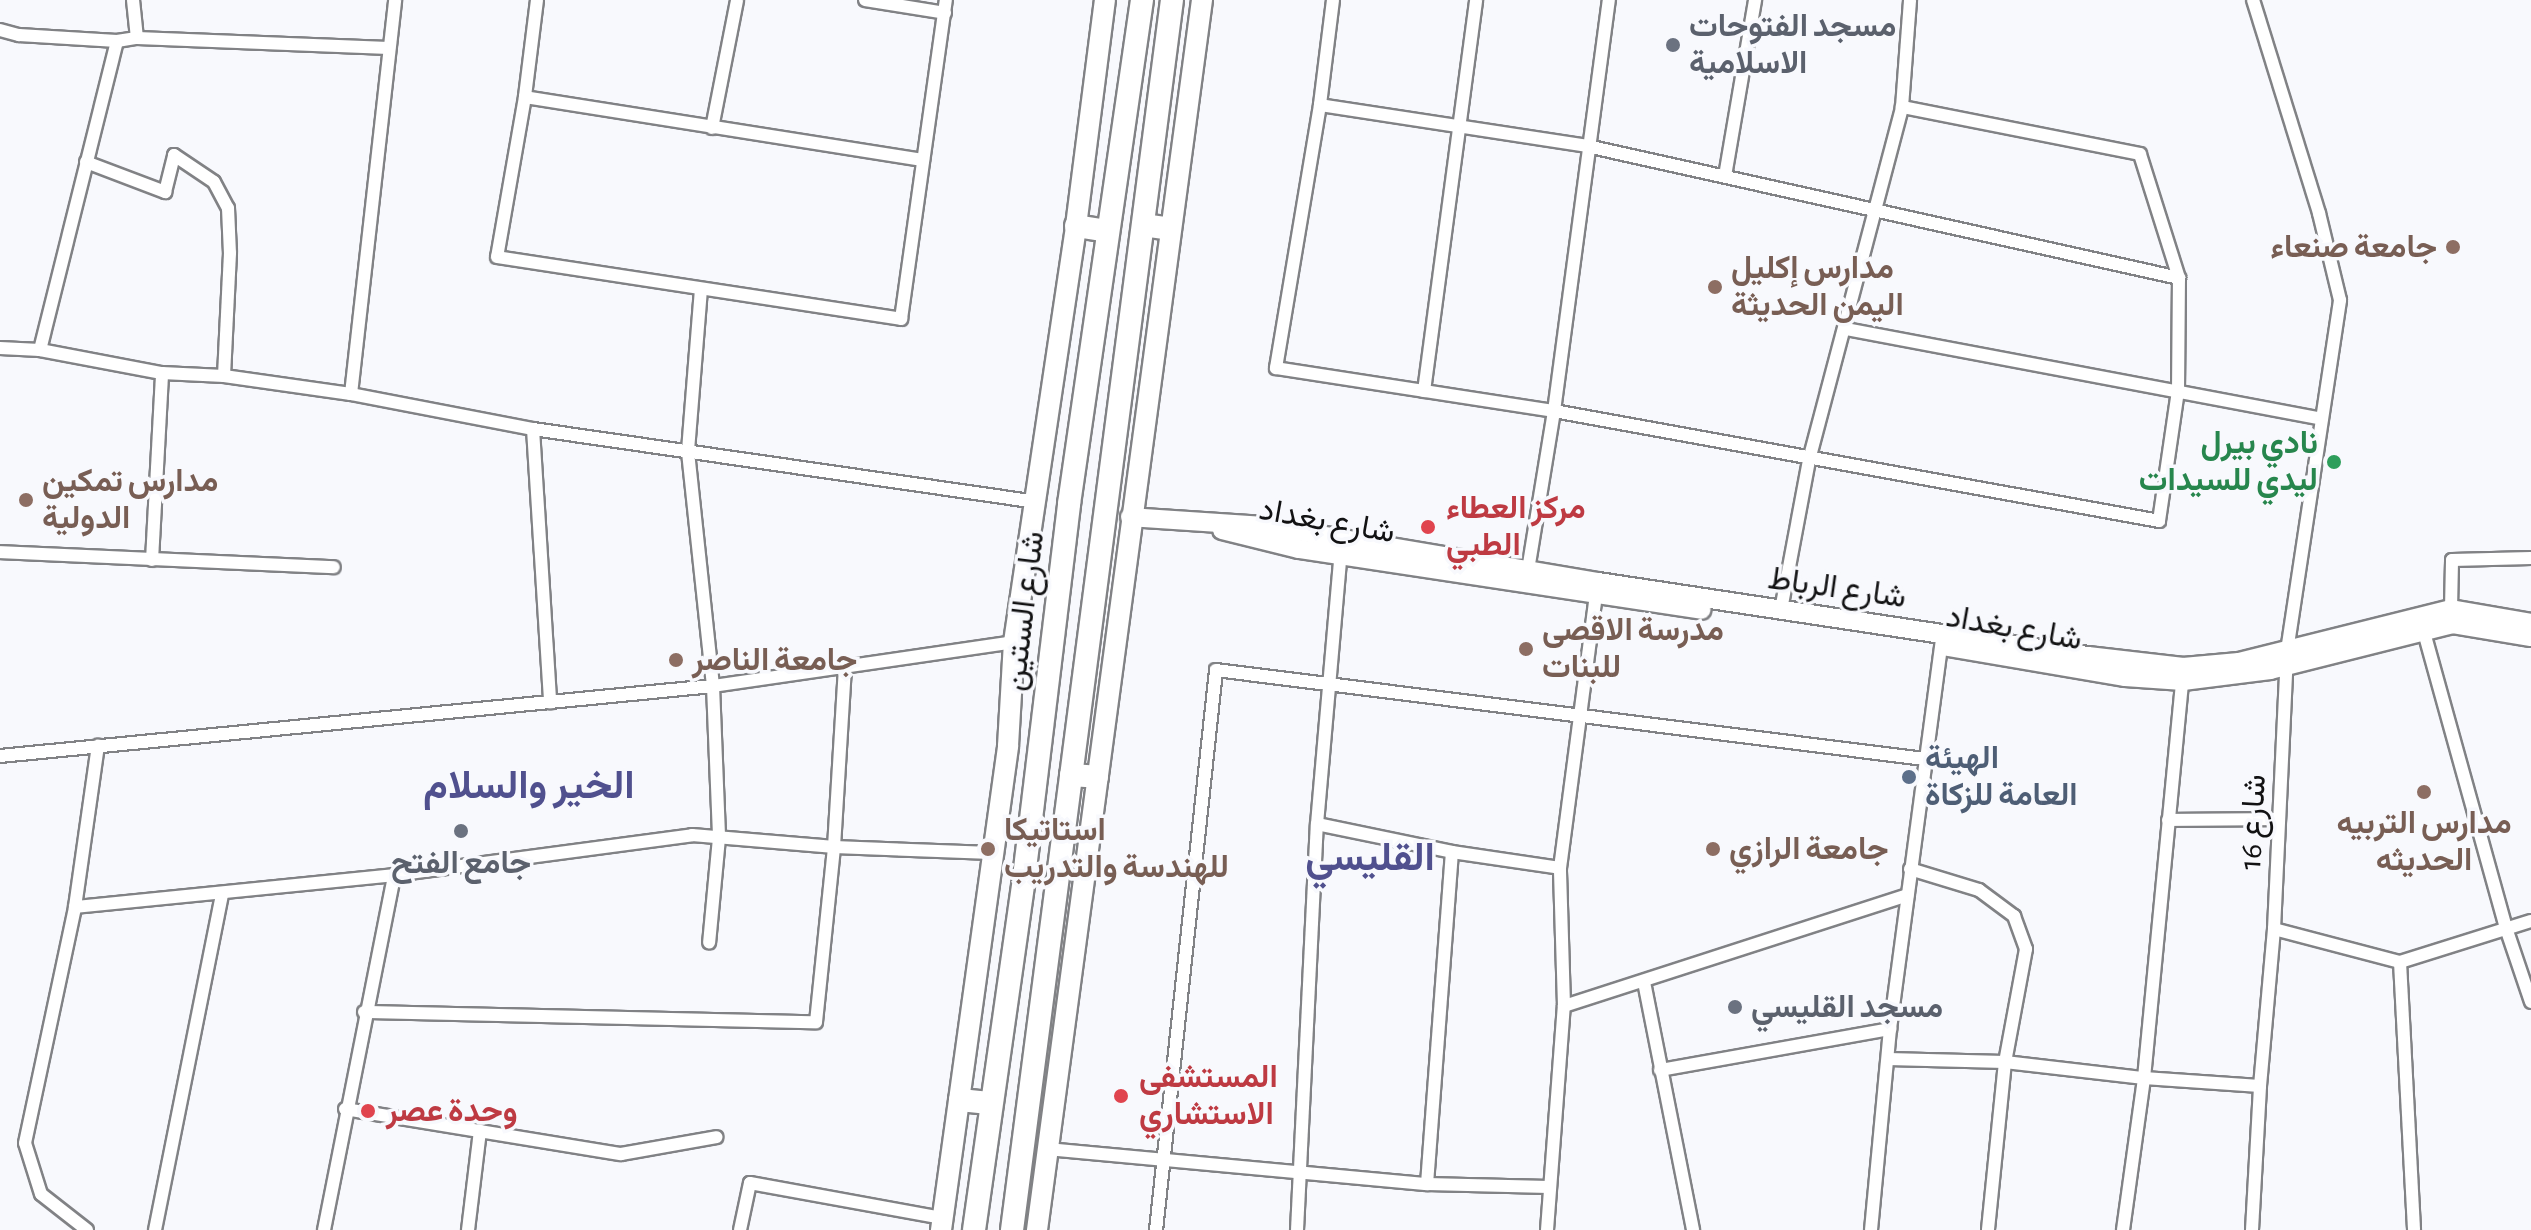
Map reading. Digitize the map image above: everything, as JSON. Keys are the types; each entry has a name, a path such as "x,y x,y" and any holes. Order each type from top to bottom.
{"highway":[{"name":"شارع الستين","path":"974,1230 989,1103 1024,877 1069,504 1142,0"},
{"name":"شارع الستين","path":"1012,1230 1172,0"},
{"path":"1143,225 1170,229"},
{"path":"1076,226 1108,231"},
{"path":"1071,775 1097,777"},
{"path":"960,1100 989,1103"}],"main road":[{"name":"شارع الستين","path":"942,1224 1008,746 1014,642 1037,502 1105,0"},
{"path":"1037,1230 1130,517 1202,0"}],"street":[{"path":"133,0 137,38"},
{"path":"351,394 395,0"},
{"path":"537,0 525,97 497,257 901,319 946,7 865,0"},
{"path":"712,128 737,0"},
{"path":"1333,0 1320,105 1276,368 1554,411 1809,460 2159,521 2178,391 2179,278 2140,154 1902,107"},
{"path":"1424,391 1476,0"},
{"path":"1528,570 1554,411 1587,146 1609,0"},
{"path":"1725,176 1755,0"},
{"path":"1781,610 1809,460 1846,329 1902,107 1910,0"},
{"name":"شارع 16","path":"2252,1230 2260,1086 2274,929 2286,658 2340,300 2319,213 2253,0"},
{"path":"0,30 19,35 117,41 137,38 389,48"},
{"path":"40,350 117,41"},
{"path":"525,97 923,160"},
{"path":"1320,105 1587,146 2179,278"},
{"path":"86,162 165,192 174,155 214,182 228,208 230,253 224,376"},
{"path":"701,289 688,452 713,686 719,838 709,943"},
{"path":"1846,329 2322,419"},
{"path":"0,348 40,350 162,373 224,376 351,394 533,429 1037,502"},
{"path":"152,560 162,373"},
{"path":"533,429 550,702"},
{"name":"شارع الرباط","path":"1130,517 1267,526 1342,546 1528,570 1597,588 1781,610 1942,640 2183,674"},
{"path":"1297,1230 1317,824 1327,686 1342,546"},
{"name":"شارع بغداد","path":"1342,546 1942,640"},
{"path":"0,552 334,567"},
{"path":"2451,609 2452,560 2531,558"},
{"path":"1547,1230 1564,1006 1560,868 1597,588"},
{"path":"2123,1230 2144,1078 2183,674 2231,677 2286,658 2422,623 2451,609 2531,623"},
{"path":"2422,623 2453,624 2531,637"},
{"path":"2422,623 2506,928 2531,1002"},
{"path":"1871,1230 1890,1029 1942,640"},
{"path":"0,756 713,686 1014,642"},
{"path":"364,1012 816,1022 834,847 845,669"},
{"path":"1156,1230 1216,670 1924,759"},
{"path":"87,1230 41,1194 25,1143 75,907 98,746"},
{"path":"2168,820 2279,819"},
{"path":"1317,824 1452,852 1560,868"},
{"path":"75,907 394,875 692,835 834,847 992,853"},
{"path":"1427,1184 1452,852"},
{"path":"1910,869 1979,890 2014,916 2026,949 2005,1062 1988,1230"},
{"path":"324,1230 364,1012 394,875"},
{"path":"155,1230 222,894"},
{"path":"1564,1006 1907,895"},
{"path":"2274,929 2400,962 2531,921"},
{"path":"2400,962 2414,1230"},
{"path":"1644,982 1693,1230"},
{"path":"1660,1070 1890,1029"},
{"path":"1888,1059 2005,1062 2144,1078 2260,1086"},
{"path":"345,1109 621,1154 717,1137"},
{"path":"468,1230 480,1131"},
{"path":"1047,1149 1427,1184 1549,1187"},
{"path":"740,1230 750,1183 942,1224"}],"place":[{"name":"مسجد الفتوحات الاسلامية","path":"1673,45"},
{"name":"جامعة صنعاء","path":"2453,247"},
{"name":"مدارس إكليل اليمن الحديثة","path":"1715,287"},
{"name":"نادي بيرل ليدي للسيدات","path":"2334,462"},
{"name":"مدارس تمكين الدولية","path":"26,500"},
{"name":"مركز العطاء الطبي","path":"1428,527"},
{"name":"مدرسة الاقصى للبنات","path":"1526,649"},
{"name":"جامعة الناصر","path":"676,660"},
{"name":"الهيئة العامة للزكاة","path":"1909,777"},
{"name":"مدارس التربيه الحديثه","path":"2424,792"},
{"name":"جامع الفتح","path":"461,831"},
{"name":"استاتيكا للهندسة والتدريب","path":"988,849"},
{"name":"جامعة الرازي","path":"1713,849"},
{"name":"مسجد القليسي","path":"1735,1007"},
{"name":"المستشفى الاستشاري","path":"1121,1096"},
{"name":"وحدة عصر","path":"368,1111"}],"district":[{"name":"الخير والسلام","path":"529,786"},
{"name":"القليسي","path":"1370,858"}]}
